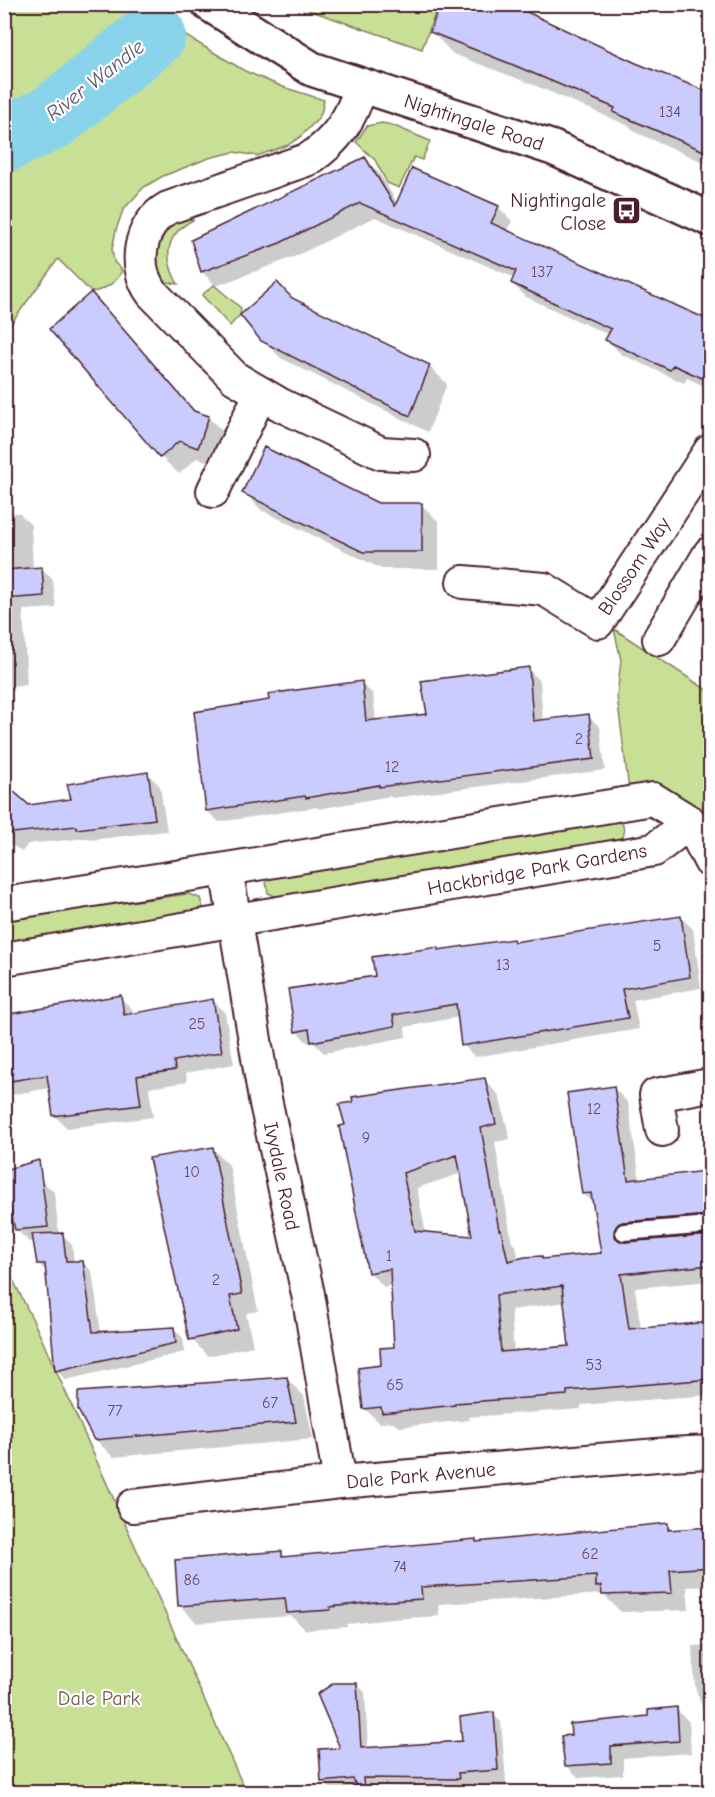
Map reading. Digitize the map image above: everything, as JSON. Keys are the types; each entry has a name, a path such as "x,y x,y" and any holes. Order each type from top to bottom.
{"main road":[{"name":"Nightingale Road","path":"209,4 312,69 553,148 711,219"}],"street":[{"path":"362,85 357,101 345,123 326,148 309,159 158,213 151,221 142,243 142,274 152,293 235,378 381,453 414,455"},
{"path":"213,491 261,393"},
{"name":"Blossom Way","path":"463,582 544,589 598,622 711,451"},
{"path":"659,639 711,553"},
{"path":"4,904 653,799 690,822 711,861"},
{"name":"Hackbridge Park Gardens","path":"4,959 654,850 690,822"},
{"name":"Ivydale Road","path":"226,869 265,1099 308,1294 340,1482"},
{"path":"662,1130 656,1095 711,1085"},
{"name":"Dale Park Avenue","path":"133,1506 340,1482 711,1452"}],"lane":[{"path":"624,1232 711,1225"}],"green space":[{"path":"5,5 134,5 245,71 283,87 324,100 321,114 300,137 288,145 257,156 234,152 209,158 163,176 144,187 123,210 116,230 112,250 114,262 122,270 114,282 105,288 91,292 58,259 5,332"},
{"path":"294,5 438,5 422,49"},
{"path":"382,123 430,141 422,160 414,157 399,188 387,183 375,160 356,142 367,126"},
{"path":"186,217 193,220 177,232 169,247 170,265 178,284 166,282 158,268 158,246 167,225"},
{"path":"214,285 241,308 240,315 230,326 202,295"},
{"path":"614,629 710,692 710,842 698,820 662,785 629,790 617,696 621,660"},
{"path":"615,819 623,824 624,833 621,841 277,897 268,893 266,882 271,874"},
{"path":"188,894 200,898 204,911 5,946 4,919"},
{"name":"Dale Park","path":"4,1262 34,1322 246,1792 5,1792"}],"building":[{"path":"440,4 510,4 636,63 711,93 711,154 613,112 615,108 430,32"},
{"path":"365,157 395,206 412,168 499,206 491,223 711,321 711,382 673,365 670,370 605,340 611,329 511,283 516,271 360,203 280,243 201,272 191,240"},
{"path":"277,282 292,298 430,365 410,416 261,341 240,315"},
{"path":"91,292 194,411 209,416 198,448 179,441 160,458 49,329"},
{"path":"264,447 378,503 422,503 422,552 363,552 242,493"},
{"path":"42,567 44,596 4,599 4,570"},
{"path":"529,667 533,721 589,714 594,759 379,787 379,785 306,798 305,796 206,811 194,712 269,700 268,694 362,681 366,721 427,714 421,681"},
{"path":"148,772 155,819 77,829 76,826 4,834 4,783 29,805 71,799 67,784"},
{"path":"681,916 690,977 622,989 628,1018 461,1046 456,1004 393,1015 395,1026 311,1042 309,1029 295,1032 288,989 375,976 372,957 513,939 514,942"},
{"path":"121,995 124,1015 213,999 222,1052 174,1061 175,1070 137,1076 141,1105 53,1116 47,1075 4,1082 4,1015"},
{"path":"485,1078 496,1124 481,1128 499,1230 501,1230 508,1261 525,1257 542,1256 542,1259 601,1253 591,1193 582,1194 567,1093 614,1086 628,1180 705,1171 710,1215 618,1224 614,1232 616,1238 625,1242 711,1235 711,1265 621,1274 629,1329 711,1322 711,1379 567,1391 567,1395 455,1403 455,1405 382,1413 381,1407 363,1409 358,1368 381,1365 380,1348 394,1347 390,1269 368,1273 339,1126 345,1125 339,1104 353,1102 352,1097","holes":["457,1155 472,1236 415,1231 403,1173","562,1286 569,1346 501,1352 496,1295"]},
{"path":"213,1147 242,1294 230,1296 237,1329 189,1340 149,1158"},
{"path":"39,1160 48,1227 15,1230 10,1208 4,1209 4,1170"},
{"path":"63,1233 66,1261 83,1261 93,1332 174,1327 176,1343 55,1371 45,1264 37,1264 32,1234"},
{"path":"287,1377 296,1422 94,1440 78,1410 78,1392"},
{"path":"668,1523 668,1530 711,1527 711,1567 670,1570 672,1593 602,1595 601,1586 596,1587 596,1576 421,1587 422,1599 330,1607 330,1610 287,1613 285,1598 178,1606 175,1560 282,1551 282,1557 476,1539 476,1542"},
{"path":"334,1683 357,1683 361,1748 462,1741 460,1717 494,1712 498,1770 458,1773 459,1779 363,1778 364,1792 359,1792 353,1779 321,1782 319,1749 340,1748 317,1694"},
{"path":"677,1707 679,1741 611,1746 611,1763 565,1766 561,1736 571,1735 570,1724 648,1716 648,1710"}],"waterway":[{"name":"River Wandle","path":"4,140 53,117 153,35"}],"place":[{"name":"Nightingale Close","path":"627,211"}]}
